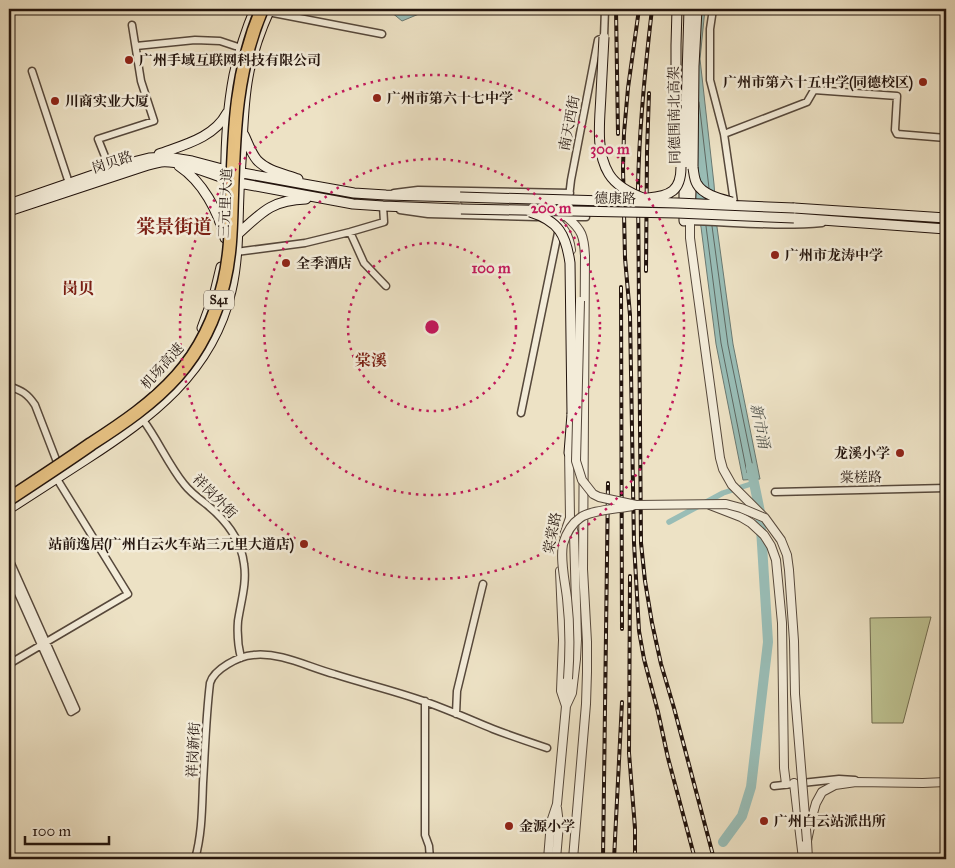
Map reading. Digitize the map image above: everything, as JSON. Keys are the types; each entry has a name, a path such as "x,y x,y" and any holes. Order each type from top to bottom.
{"highway":[{"name":"机场高速","path":"9,499 145,406 177,376 205,335 217,307 225,280 230,241 234,146 241,77 250,40 267,10"}],"main road":[{"name":"三元里大道","path":"9,493 97,436 133,410 164,383 182,362 198,336 209,311 219,275 226,211 229,108 241,48 255,9"},
{"path":"622,202 667,194 679,184 681,156 676,94 677,9"},
{"name":"同德围南北高架","path":"684,9 684,182 690,221"},
{"name":"同德围南北高架","path":"683,111 689,9"},
{"path":"697,9 694,66 693,162 695,180 704,192 744,206"},
{"name":"三元里大道","path":"9,509 143,420 177,390 191,374 211,344 228,302 234,279 238,234 242,132 248,75 267,10"},
{"path":"604,37 600,131 602,156 610,176 618,184 629,192 646,199"},
{"path":"149,158 206,135 223,120 229,108"},
{"path":"242,132 257,160 266,166 322,187"},
{"name":"岗贝路","path":"9,204 110,169 149,158 178,158 200,163 226,175"},
{"name":"岗贝路","path":"9,211 160,162 175,163 226,175"},
{"path":"175,163 187,171 203,190 214,208 221,225 224,242 232,242 237,249"},
{"name":"德康路","path":"226,175 353,204 461,209 677,213 794,218 946,229"},
{"name":"德康路","path":"240,178 382,195 794,208 946,218"},
{"path":"238,234 262,211 272,206 298,199 322,198"},
{"path":"518,210 537,214 555,225 568,247 570,263 572,414 569,453"}],"street":[{"path":"604,37 605,9"},
{"path":"713,9 710,29 710,80 724,134 737,223"},
{"path":"267,10 382,34"},
{"path":"110,169 98,139 154,121 141,81 132,25"},
{"name":"南天西街","path":"521,412 570,193 598,40 604,37"},
{"path":"136,46 195,40 220,41 241,48"},
{"path":"32,71 69,183"},
{"path":"724,134 808,102 814,90 897,96 895,130 898,134 946,138"},
{"path":"382,195 418,190 570,193"},
{"path":"510,192 510,216"},
{"path":"237,249 305,243 384,222 383,206 428,214 551,217"},
{"name":"棠棠路","path":"551,217 563,219 577,226 584,240 585,256 583,569 587,672 573,859"},
{"path":"563,219 586,218"},
{"name":"棠棠路","path":"548,859 551,822 557,804 566,706 561,691 563,640 559,558 560,545 570,518 567,300 573,271 573,258 571,244 563,219"},
{"path":"808,859 787,555 782,540 765,518 732,485 723,469 703,336 690,238 690,221 794,225 843,221"},
{"path":"350,232 364,262 386,286"},
{"path":"585,256 580,301 576,461 580,476 586,487 593,494 610,500 636,505"},
{"path":"9,386 24,392 35,405 56,462"},
{"name":"祥岗外街","path":"143,420 184,485 223,519 239,544 245,573 238,629 238,646 241,658"},
{"path":"570,480 572,475 577,473 581,474 584,480"},
{"path":"9,664 128,594 57,478"},
{"name":"棠槎路","path":"776,492 946,488"},
{"path":"566,706 569,664 563,544 570,528 581,517 636,505 726,504 765,518"},
{"path":"710,505 751,523 764,535 771,546 776,560 782,624 784,768 790,784 803,859"},
{"path":"566,706 572,693 577,639 574,534 570,518"},
{"path":"9,559 43,643 71,712 76,709 43,643 9,573"},
{"path":"456,714 457,691 482,584"},
{"path":"241,658 252,655 281,657 331,674 424,701 548,748"},
{"name":"祥岗新街","path":"195,859 201,824 210,684 214,676 221,669 241,658"},
{"path":"424,701 425,835 430,846 430,859"},
{"path":"774,786 839,779 946,781"},
{"path":"807,841 816,804 822,792 835,785 856,782 923,783 946,781"},
{"path":"556,859 557,804"}],"green space":[{"path":"931,617 903,723 872,723 870,618"}],"water":[{"path":"391,9 431,9 402,21 391,12"},
{"path":"688,9 705,9 700,59 717,227 733,344 760,479 743,480 716,344 701,227 692,194"}],"waterway":[{"name":"新市涌","path":"723,842 742,816 751,787 768,642 760,512 751,468"},
{"path":"669,522 723,493 754,483"}],"railway":[{"path":"616,9 618,134"},
{"path":"639,9 628,88 623,168 625,258 630,315 634,543 639,631 668,758 695,859"},
{"path":"652,9 643,99 638,188 641,543 645,581 661,664 714,859"},
{"path":"646,271 649,93"},
{"path":"621,287 622,629"},
{"path":"603,859 608,483"},
{"path":"630,576 629,753 635,828 635,859"},
{"path":"614,859 622,702"}],"place":[{"name":"广州手域互联网科技有限公司","path":"129,60"},
{"name":"广州市第六十五中学(同德校区)","path":"923,82"},
{"name":"广州市第六十七中学","path":"377,98"},
{"name":"川商实业大厦","path":"55,101"},
{"name":"广州市龙涛中学","path":"775,255"},
{"name":"全季酒店","path":"286,263"},
{"name":"龙溪小学","path":"900,453"},
{"name":"站前逸居(广州白云火车站三元里大道店)","path":"304,544"},
{"name":"广州白云站派出所","path":"764,821"},
{"name":"金源小学","path":"509,826"}],"district":[{"name":"棠景街道","path":"174,226"},
{"name":"岗贝","path":"78,288"},
{"name":"棠溪","path":"371,360"}]}
